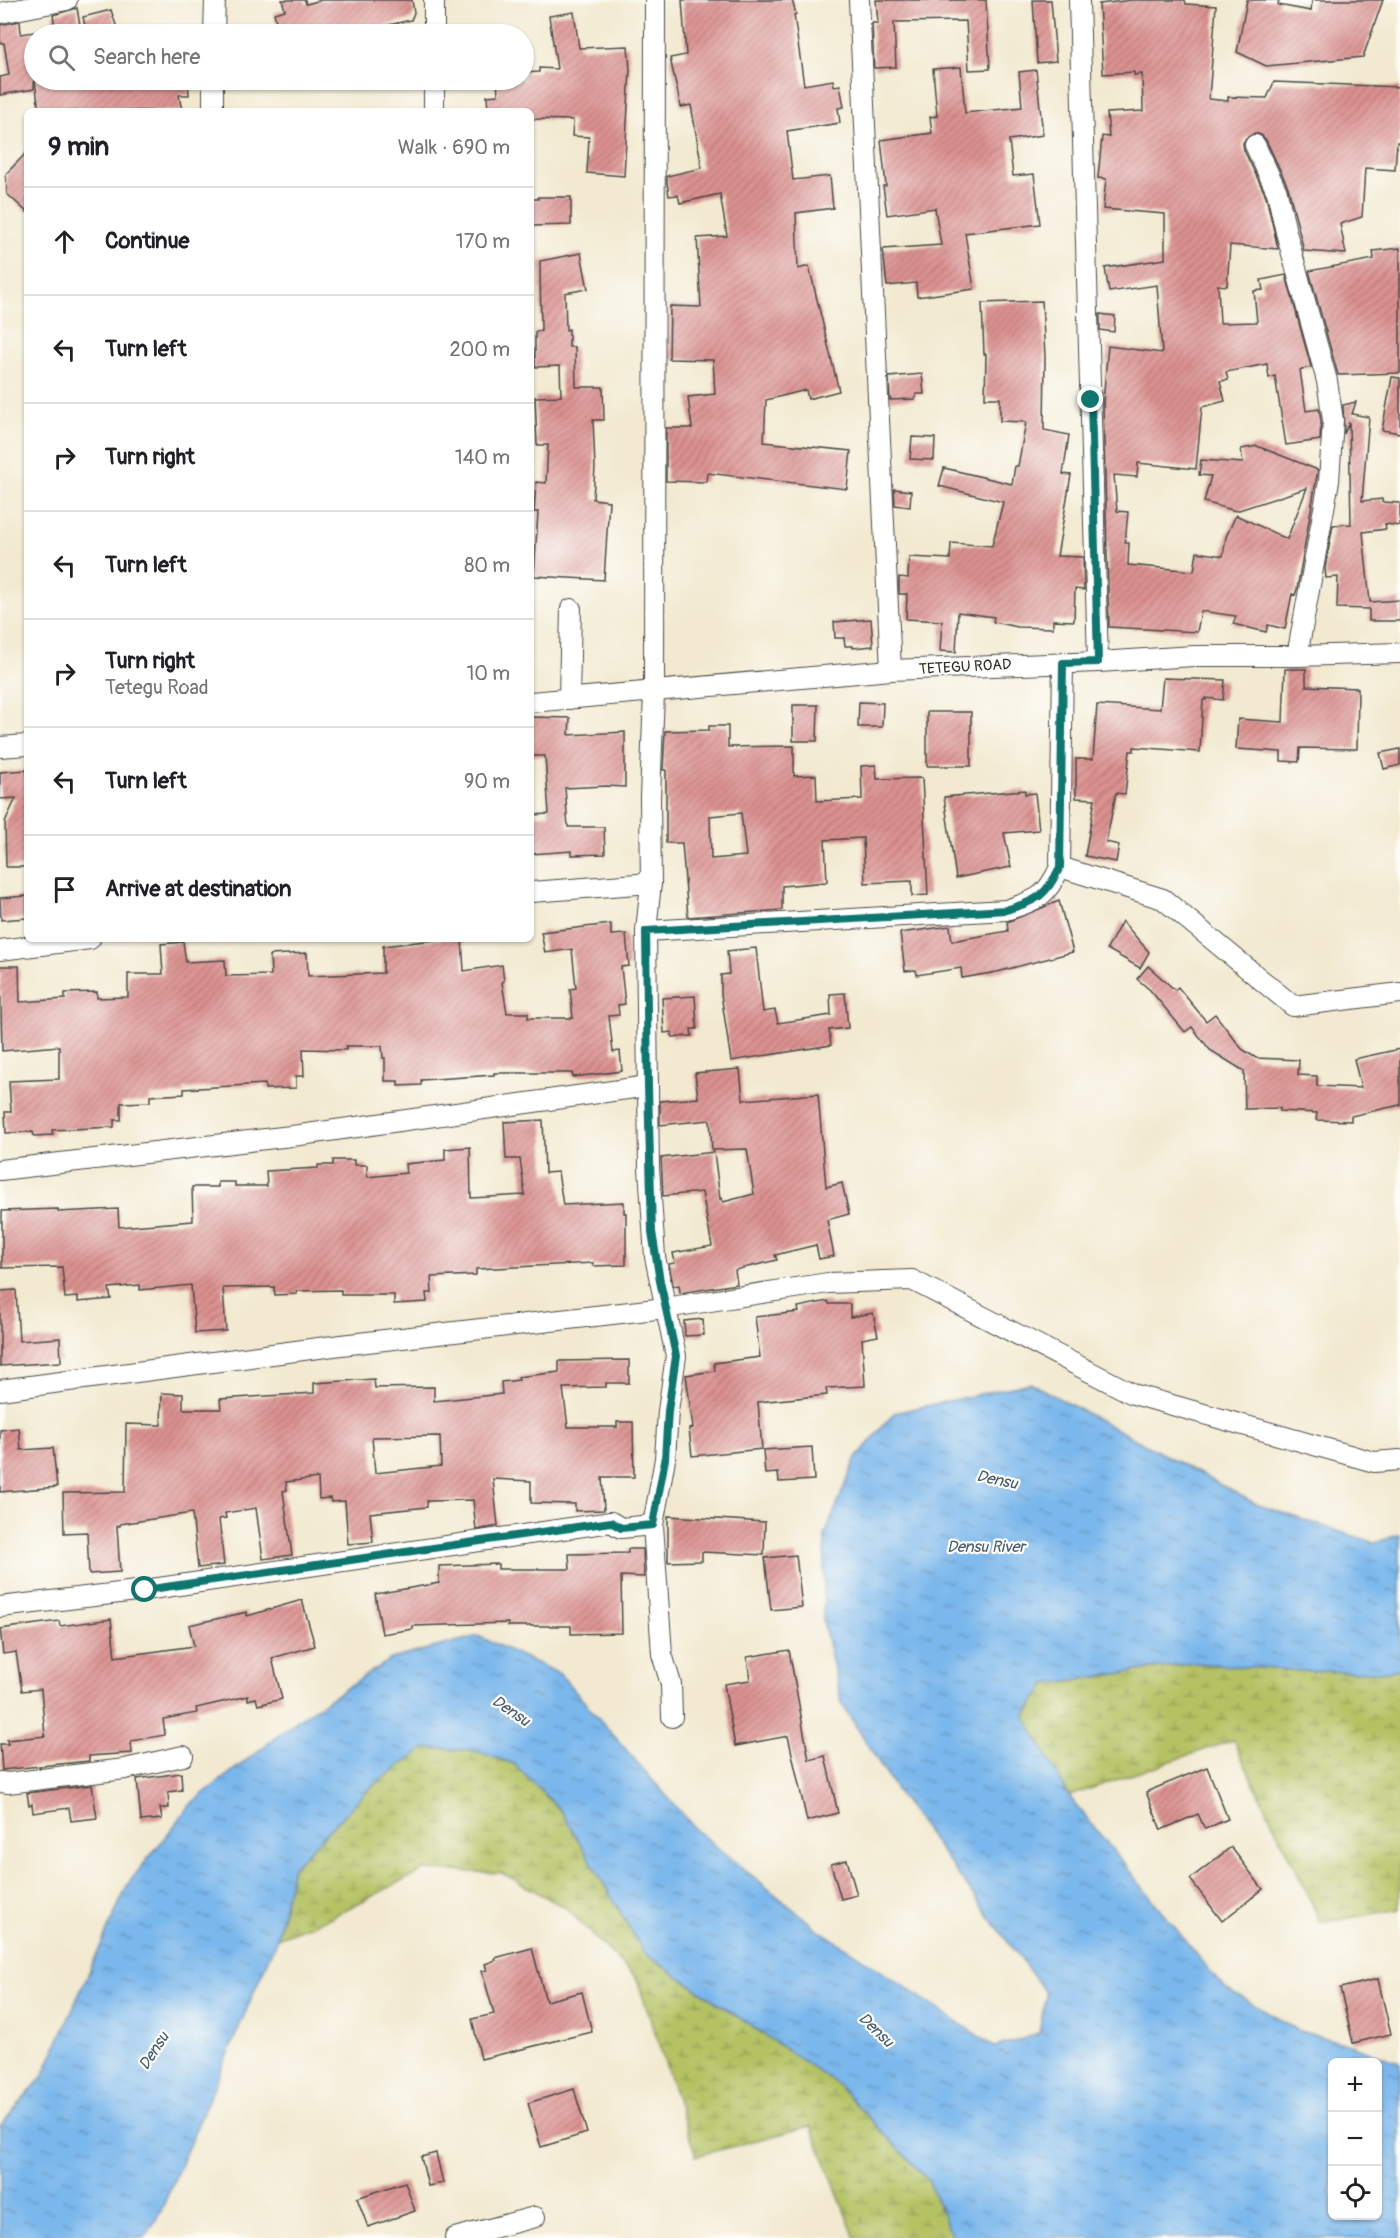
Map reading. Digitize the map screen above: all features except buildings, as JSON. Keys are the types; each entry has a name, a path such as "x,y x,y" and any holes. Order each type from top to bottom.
{"street":[{"path":"0,13 68,0"},
{"path":"214,24 215,0"},
{"path":"434,0 434,24"},
{"path":"655,0 654,693 650,798 651,883 646,931 652,1232 676,1356 668,1411 665,1459 653,1525 662,1654 671,1684 672,1717"},
{"path":"859,0 891,670"},
{"path":"1079,0 1098,662"},
{"path":"213,90 213,108"},
{"path":"434,90 434,108"},
{"path":"1255,145 1276,192 1327,381 1333,420 1329,481 1298,656"},
{"path":"568,699 571,609"},
{"name":"TETEGU ROAD","path":"534,702 654,693 891,670 1194,656 1400,653"},
{"path":"646,931 1006,910 1034,901 1050,888 1060,867 1063,663"},
{"path":"0,747 24,745"},
{"path":"1060,867 1163,899 1293,1006 1400,993"},
{"path":"534,892 651,883"},
{"path":"0,950 65,942"},
{"path":"0,1170 288,1136 648,1086"},
{"path":"0,1390 341,1346 665,1308 828,1283 912,1280 1133,1394 1374,1462 1400,1460"},
{"path":"0,1607 145,1590 611,1522 621,1528 653,1525"},
{"path":"0,1782 8,1783 125,1769 183,1756"},
{"path":"455,2238 536,2217"}],"green space":[{"path":"1194,1663 1302,1671 1379,1672 1400,1669 1400,1909 1321,1923 1233,1740 1069,1796 1025,1716 1046,1684"},
{"path":"425,1748 472,1750 514,1764 562,1812 644,1953 837,2084 928,2180 953,2238 855,2238 811,2126 696,2156 637,1979 566,1908 502,1873 424,1870 327,1919 277,1938 293,1867 371,1787"}],"water":[{"name":"Densu River","path":"1030,1383 1258,1505 1375,1543 1400,1534 1400,1669 1379,1672 1302,1671 1194,1663 1046,1684 1025,1716 1069,1796 1222,1986 1299,2031 1351,2045 1400,2063 1400,2238 953,2238 928,2180 837,2084 644,1953 562,1812 514,1764 472,1750 425,1748 371,1787 293,1867 277,1938 160,2213 145,2238 0,2238 0,2126 43,2076 128,1884 193,1802 303,1716 391,1659 478,1636 560,1674 697,1831 815,1927 995,2047 1039,2034 1046,1993 900,1796 842,1704 823,1621 825,1535 855,1460 894,1413"}],"route":[{"path":"145,1590 611,1522 621,1528 653,1525 665,1459 668,1411 676,1356 655,1257 652,1232 646,931 1006,910 1034,901 1050,888 1060,867 1063,663 1098,662 1091,400"}],"water label":[{"name":"Densu","path":"997,1480"},
{"name":"Densu","path":"511,1711"},
{"name":"Densu","path":"876,2030"},
{"name":"Densu","path":"154,2051"}]}
